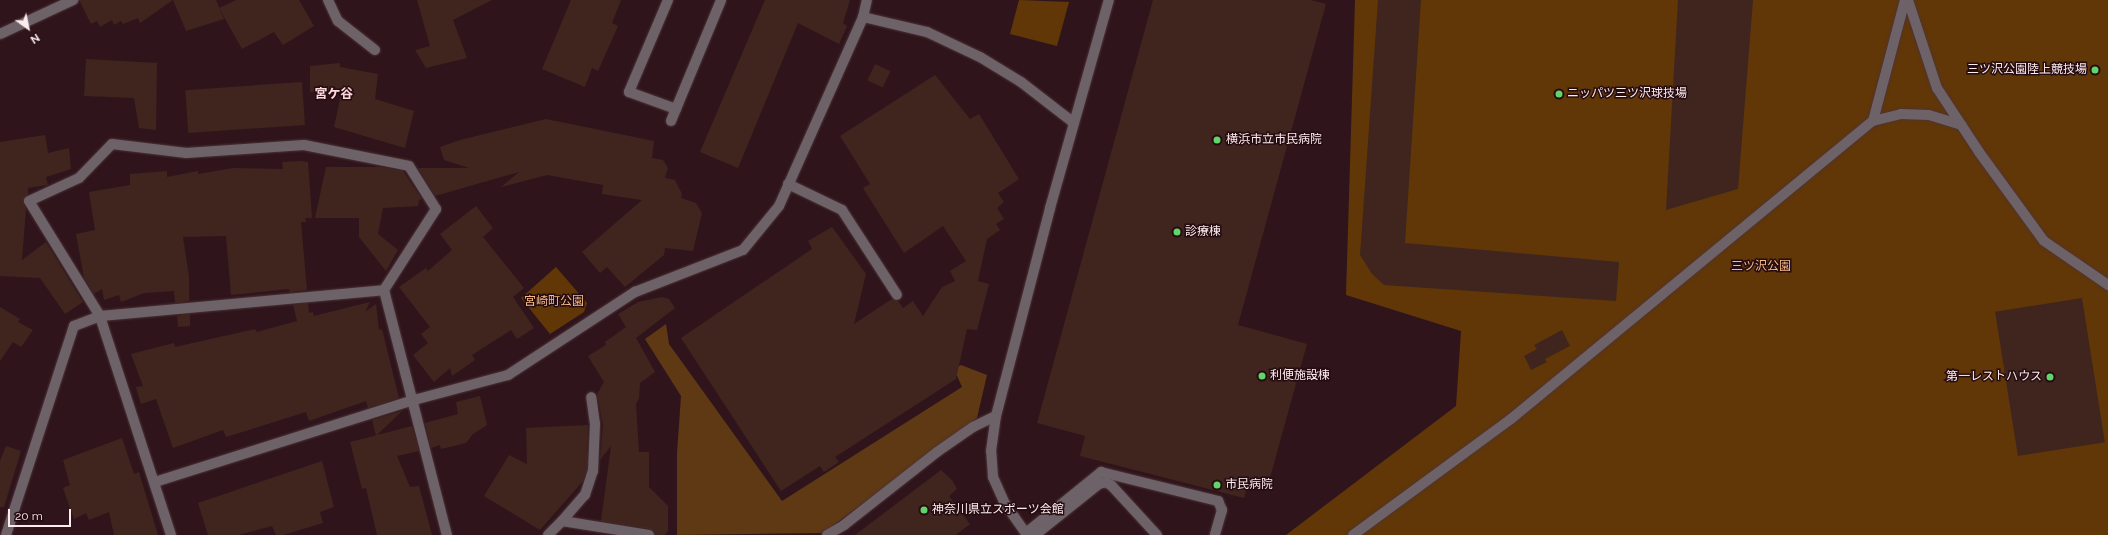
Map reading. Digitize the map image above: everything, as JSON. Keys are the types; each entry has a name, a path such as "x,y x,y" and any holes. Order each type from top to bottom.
{"street":[{"path":"0,34 73,0"},
{"path":"328,0 338,21 375,50"},
{"path":"668,0 629,92 676,109"},
{"path":"671,121 721,0"},
{"path":"155,482 414,400 508,375 570,340 635,292 743,250 779,206 863,18 867,0"},
{"path":"1029,534 1005,504 993,477 991,451 996,416 1074,122 1109,0"},
{"path":"1873,122 1907,0"},
{"path":"1907,0 1937,88 1978,152 2044,241 2108,285"},
{"path":"863,18 927,32 980,57 1021,82 1074,122"},
{"path":"1353,535 1511,419 1873,122 1901,114 1929,115 1961,125"},
{"path":"171,535 100,316 29,201 79,178 112,144 186,154 304,145 409,166 436,209 384,290 414,400 447,535"},
{"path":"788,184 842,210 897,294"},
{"path":"6,535 74,326 100,316 384,290"},
{"path":"548,535 585,495 593,471 595,424 591,397"},
{"path":"827,535 844,525 937,452 973,427 996,416"},
{"path":"1029,534 1101,472 1218,501 1222,510 1215,535"},
{"path":"1029,534 1099,484 1106,482 1111,485 1157,535"},
{"path":"562,521 649,535"}],"green space":[{"path":"1019,0 1069,2 1057,46 1010,34"},
{"name":"三ツ沢公園","path":"1355,0 2108,0 2108,535 1286,535 1456,406 1461,331 1346,295"},
{"name":"宮崎町公園","path":"556,267 587,303 584,312 550,334 521,298"}],"shaded area":[{"path":"666,324 669,344 782,501 962,387 954,369 961,365 987,375 977,418 823,533 677,535 677,453 681,396 645,339"}],"building":[{"path":"79,0 173,0 140,23 138,18 123,24 121,21 114,25 112,20 100,27 97,21 91,24"},
{"path":"173,0 216,0 224,19 186,31"},
{"path":"236,0 299,0 314,26 283,45 274,32 242,49 219,8"},
{"path":"417,0 492,0 453,20 467,58 426,68 415,50 430,46"},
{"path":"571,0 621,0 612,23 618,26 598,71 592,68 585,87 542,69"},
{"path":"765,0 850,0 843,23 847,26 839,44 798,23 738,168 700,152"},
{"name":"診療棟","path":"1153,0 1311,0 1326,4 1238,325 1307,344 1268,485 1249,480 1244,498 1080,456 1085,436 1037,423"},
{"path":"1378,0 1421,0 1405,243 1619,262 1616,301 1384,285 1372,274 1360,255"},
{"path":"1678,0 1753,0 1738,189 1666,210"},
{"path":"86,59 157,63 156,130 139,128 134,98 84,96"},
{"path":"340,63 340,67 378,74 375,99 414,111 405,148 334,127 342,90 310,92 310,66"},
{"path":"875,64 890,71 883,87 867,80"},
{"path":"935,75 970,119 979,114 1019,179 998,193 1004,202 997,208 1004,219 996,224 1000,230 987,239 978,281 989,284 977,330 967,329 956,379 835,457 839,462 824,472 820,466 781,491 681,338 812,249 808,241 832,227 866,274 854,324 892,299 898,301 903,308 913,301 923,316 942,287 955,281 950,271 966,261 943,226 904,253 863,188 870,184 840,136"},
{"path":"302,82 305,125 188,133 185,90"},
{"path":"546,119 654,141 652,158 663,160 668,168 665,178 675,180 682,194 681,198 696,203 702,213 693,251 665,248 664,255 625,287 607,267 600,273 582,252 642,200 602,194 603,185 547,175 501,187 519,172 435,196 418,168 469,168 444,160 440,147 460,140"},
{"path":"45,135 48,153 69,148 71,169 46,177 48,185 28,188 28,194 23,201 26,209 22,260 46,242 83,302 65,314 40,278 0,276 0,142"},
{"path":"282,162 308,162 312,218 305,218 306,222 301,222 307,290 290,292 289,289 231,295 226,236 183,237 189,276 189,301 175,303 174,291 144,293 121,302 119,295 104,300 102,289 94,294 84,278 76,234 95,230 89,192 130,185 130,174 167,171 167,177 198,171 198,174 233,168 283,169"},
{"path":"326,167 381,167 403,171 422,199 419,200 418,206 383,208 378,234 398,250 386,271 359,237 359,218 315,218"},
{"path":"476,206 493,228 483,237 524,288 513,297 534,328 517,339 511,330 472,355 475,360 452,376 450,368 434,382 413,355 428,343 421,334 430,327 399,287 426,268 428,271 452,250 440,234"},
{"path":"662,297 669,299 675,308 636,338 655,372 640,383 639,398 636,404 639,452 649,452 649,487 668,506 668,531 665,535 655,535 650,529 601,521 611,446 600,460 603,425 597,394 604,382 588,356 606,345 605,342 626,327 618,314 638,302"},
{"name":"第一レストハウス","path":"2082,298 2105,442 2018,456 1995,312"},
{"path":"370,302 365,312 376,304 379,330 382,329 399,398 368,408 366,401 309,421 306,412 226,437 223,430 173,448 156,399 141,404 136,387 143,386 131,354 174,343 175,347 255,329 257,332 297,321 293,305 308,303 309,313 313,312 314,316"},
{"path":"0,307 20,319 18,322 33,330 21,347 13,342 0,361"},
{"path":"190,314 190,326 178,327 177,316"},
{"path":"1562,330 1570,346 1545,359 1547,362 1531,370 1524,356 1537,349 1534,345"},
{"path":"480,396 487,425 473,434 466,443 441,449 440,445 431,448 425,423 458,414 456,402"},
{"path":"402,411 376,436 372,420"},
{"path":"588,425 587,470 583,481 540,530 484,496 509,455 527,464 526,428"},
{"path":"412,426 419,451 397,456 410,487 419,486 432,535 377,535 366,488 362,489 350,442"},
{"path":"122,438 134,474 139,472 158,535 114,535 109,512 89,520 86,513 74,519 63,488 70,485 63,460"},
{"path":"6,446 21,451 4,507 0,507 0,461"},
{"path":"322,461 334,507 320,512 323,523 283,535 276,535 272,526 238,535 208,535 198,503"},
{"name":"神奈川県立スポーツ会館","path":"941,470 952,480 957,489 949,496 970,524 956,535 855,535"}],"place":[{"name":"三ツ沢公園陸上競技場","path":"2095,70"},
{"name":"ニッパツ三ツ沢球技場","path":"1559,94"},
{"name":"横浜市立市民病院","path":"1217,140"},
{"name":"診療棟","path":"1177,232"},
{"name":"利便施設棟","path":"1262,376"},
{"name":"第一レストハウス","path":"2050,377"},
{"name":"市民病院","path":"1217,485"},
{"name":"神奈川県立スポーツ会館","path":"924,510"}],"district":[{"name":"宮ケ谷","path":"334,94"}]}
